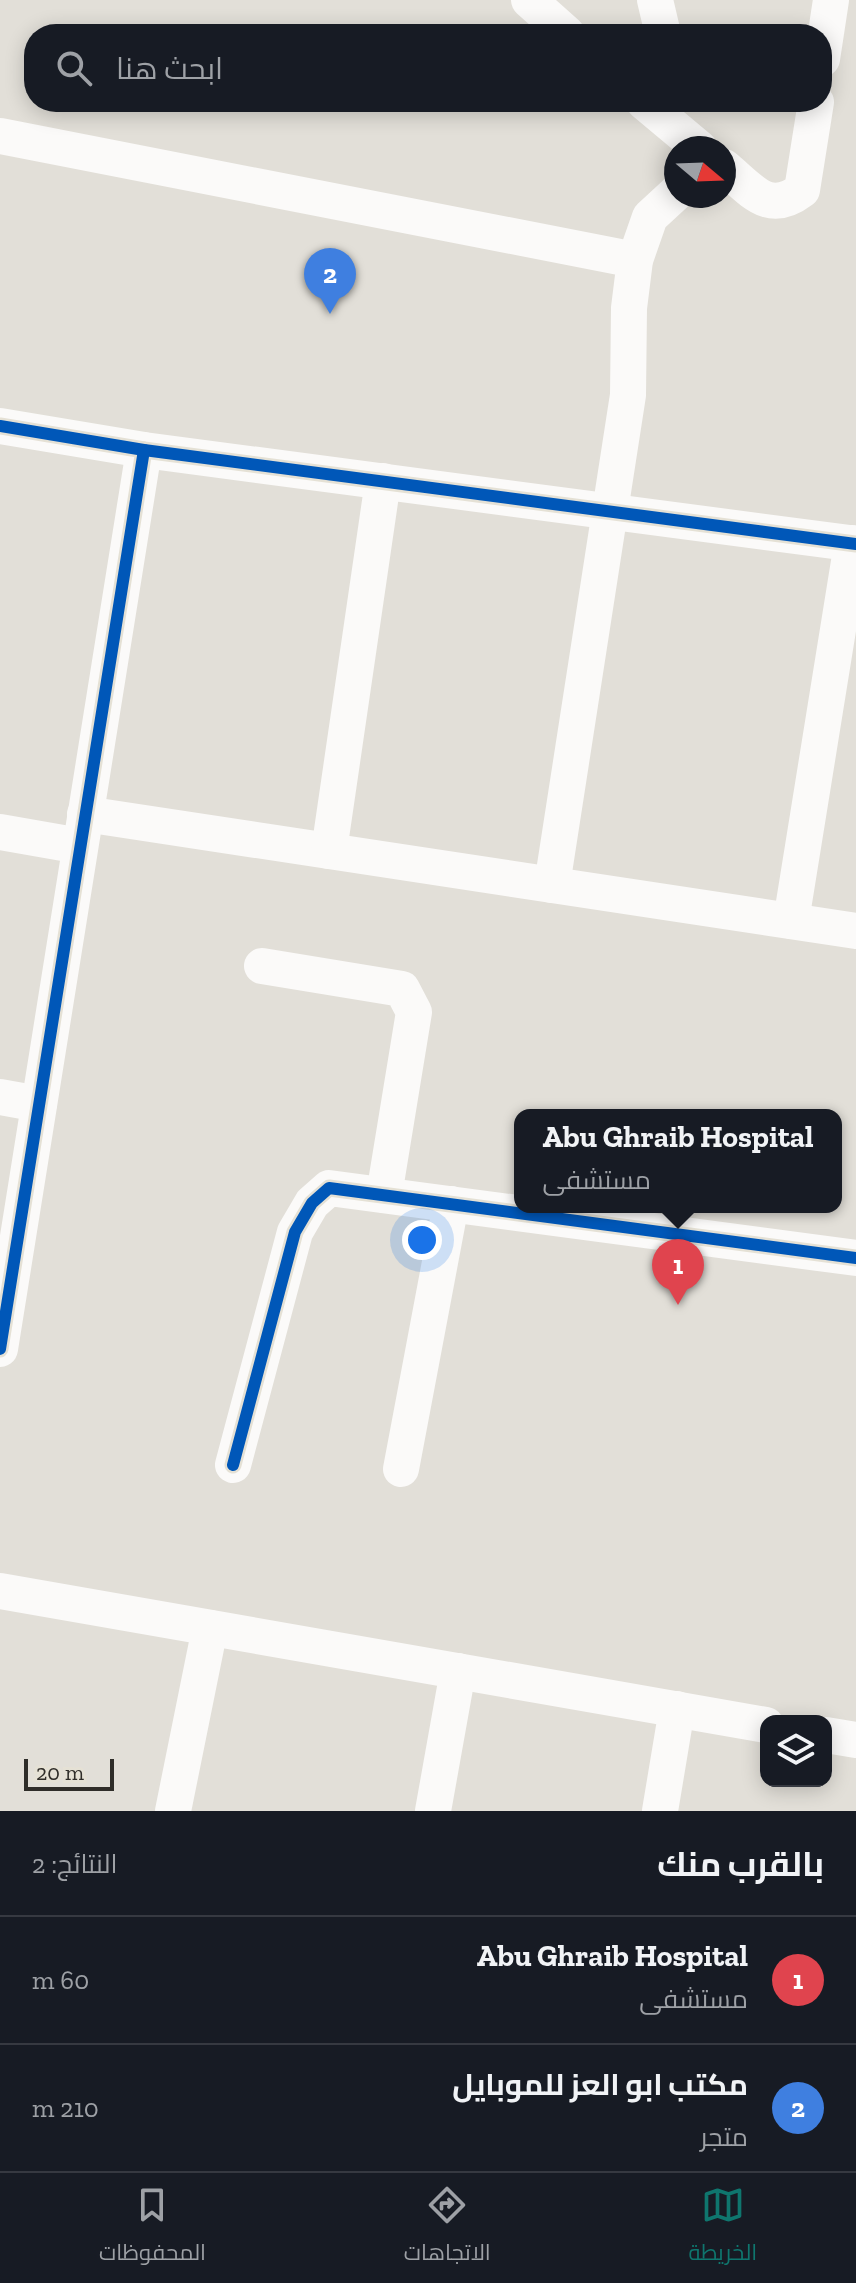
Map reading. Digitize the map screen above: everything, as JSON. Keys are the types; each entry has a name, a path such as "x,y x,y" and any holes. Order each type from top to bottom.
{"street":[{"path":"529,0 556,24"},
{"path":"655,0 661,24"},
{"path":"827,24 831,0"},
{"path":"656,112 684,136"},
{"path":"682,112 690,136"},
{"path":"736,177 766,202 787,202 802,190 814,112"},
{"path":"0,136 635,260"},
{"path":"552,885 628,395 629,308 635,260 650,217 664,204"},
{"path":"0,426 144,450 854,544 791,921"},
{"path":"0,1346 144,450"},
{"path":"329,851 383,481"},
{"path":"0,832 83,830 329,851 856,931"},
{"path":"262,966 402,989 410,999 414,1012 384,1195"},
{"path":"0,1097 39,1104"},
{"path":"233,1465 295,1232 312,1203 329,1188 514,1212"},
{"path":"401,1469 451,1204"},
{"path":"518,1213 856,1258"},
{"path":"0,1591 760,1724"},
{"path":"173,1811 210,1628"},
{"path":"433,1811 458,1671"},
{"path":"660,1811 677,1709"},
{"path":"832,1736 856,1740"}],"cycle path":[{"path":"0,426 144,450 856,544"},
{"path":"0,1349 144,450"},
{"path":"233,1465 295,1232 312,1203 329,1188 514,1213"},
{"path":"517,1213 856,1258"}],"place":[{"name":"مكتب ابو العز للموبايل","path":"330,314"},
{"name":"Abu Ghraib Hospital","path":"678,1305"}]}
